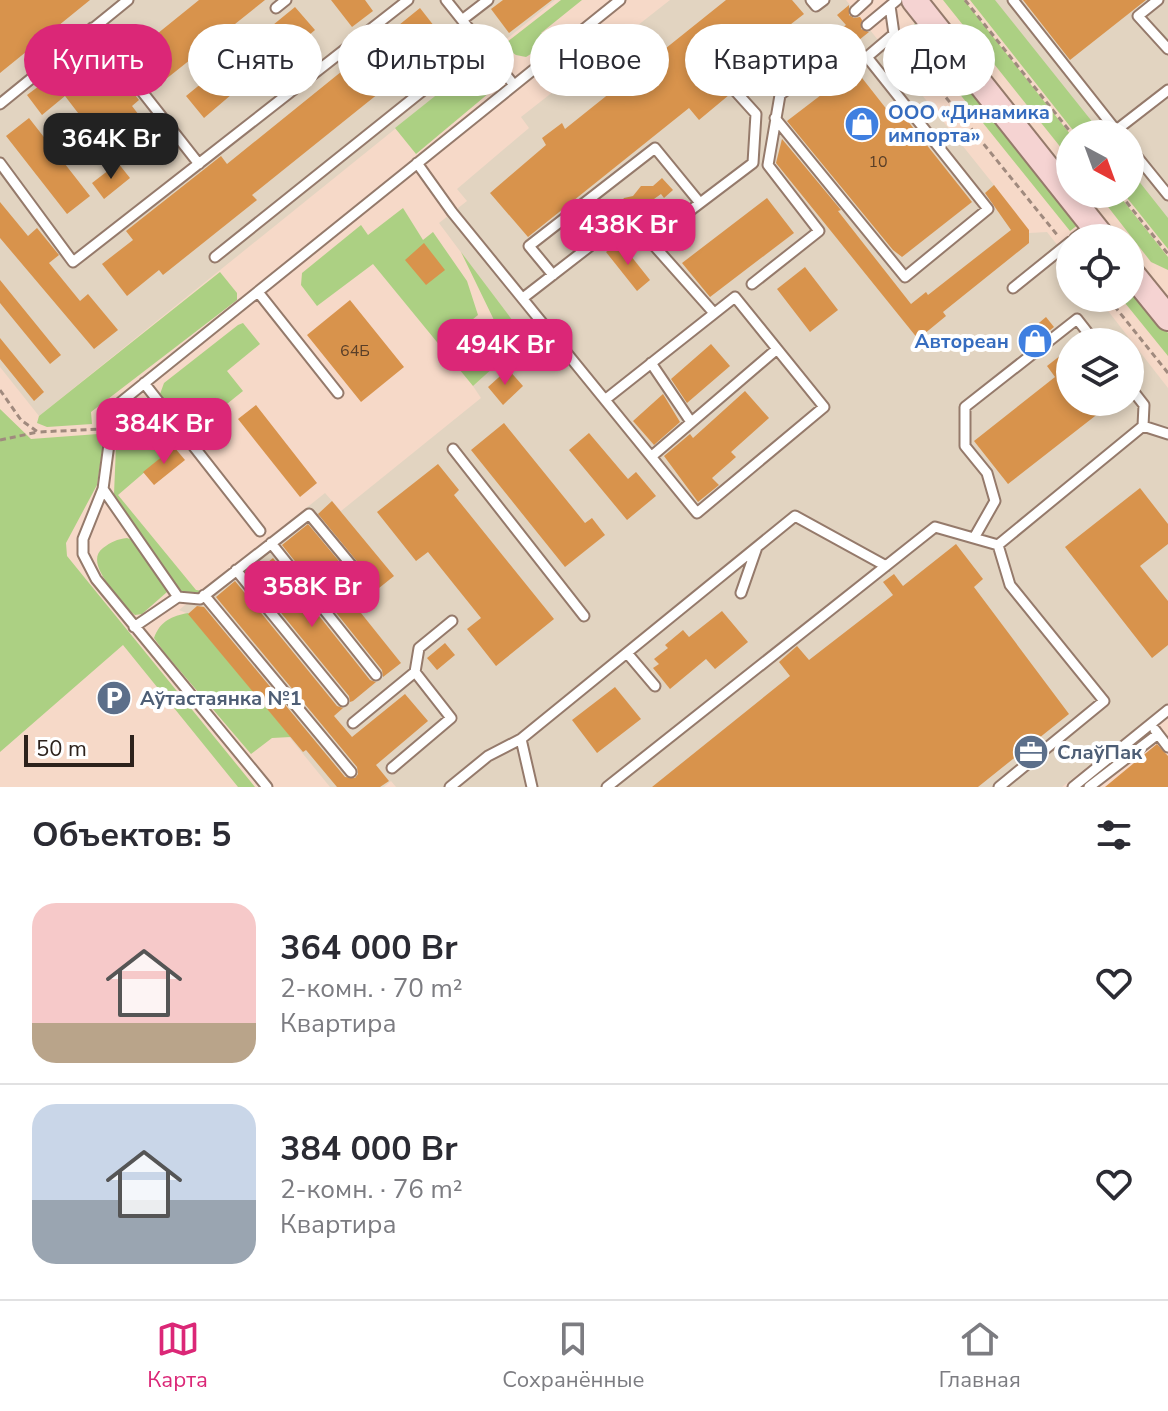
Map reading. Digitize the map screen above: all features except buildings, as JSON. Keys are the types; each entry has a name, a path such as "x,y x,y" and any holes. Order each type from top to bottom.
{"street":[{"path":"914,0 1083,224"},
{"path":"1144,288 1168,318"}],"lane":[{"path":"97,24 128,0"},
{"path":"276,8 286,0"},
{"path":"0,163 73,262 408,0"},
{"path":"446,0 465,24"},
{"path":"462,20 488,0"},
{"path":"514,85 620,0"},
{"path":"811,0 816,6 824,0"},
{"path":"855,11 867,0"},
{"path":"1013,0 1110,120"},
{"path":"1158,0 1138,16 1168,49"},
{"path":"867,25 893,3"},
{"path":"893,3 894,24"},
{"path":"775,118 905,277 988,209 867,57 883,43"},
{"path":"0,104 24,84"},
{"path":"1132,120 1168,90"},
{"path":"146,96 199,164"},
{"path":"215,257 416,96"},
{"path":"267,787 96,579 83,554 83,539 103,489 111,429 121,402 500,96"},
{"path":"650,241 753,163 756,114 740,96"},
{"path":"752,284 819,231 768,165 780,96"},
{"path":"553,275 529,246 655,148 700,203"},
{"path":"417,163 444,203 697,513 824,407 735,297 606,399"},
{"path":"1144,165 1168,195"},
{"path":"523,298 603,236 650,241 714,313"},
{"path":"1013,288 1056,254"},
{"path":"258,292 338,393"},
{"path":"1066,328 1077,319 1084,328"},
{"path":"974,538 995,501 987,473 965,446 965,407 1056,336"},
{"path":"652,456 777,349"},
{"path":"651,363 691,422"},
{"path":"144,383 260,531"},
{"path":"998,545 1143,426 1143,416"},
{"path":"1143,426 1168,434"},
{"path":"453,449 584,616"},
{"path":"103,489 178,597"},
{"path":"134,627 178,597 200,599 309,514 372,590"},
{"path":"450,787 488,756 521,739 795,516 886,566"},
{"path":"607,787 935,527 998,545"},
{"path":"271,543 376,675"},
{"path":"998,545 1010,585 1104,701 999,787"},
{"path":"741,593 757,547"},
{"path":"236,570 343,701"},
{"path":"204,595 351,772"},
{"path":"353,723 415,672 419,648 452,621"},
{"path":"627,653 655,686"},
{"path":"392,768 451,718 415,672"},
{"path":"1073,787 1168,710"},
{"path":"1150,725 1168,747"},
{"path":"1089,787 1158,734"},
{"path":"521,739 532,787"}],"path":[{"path":"965,0 1061,120"},
{"path":"945,96 1056,230"},
{"path":"1131,208 1168,254"},
{"path":"1119,312 1168,373"},
{"path":"0,390 21,420 38,432"},
{"path":"0,440 38,432 111,429"}],"shaded area":[{"path":"0,0 555,0 514,33 514,24 338,24 338,96 436,96 39,416 0,367"},
{"path":"670,0 846,0 865,24 685,24 685,96 867,96 867,26 883,46 883,96 923,96 1029,233 1047,232 1056,243 1056,312 1109,312 1121,328 1056,328 1056,416 1144,416 1144,357 1168,388 1168,703 1062,787 396,787 391,781 384,787 330,787 189,614 179,610 325,493 341,511 481,398 473,386 525,338 439,223 467,201 457,189 529,128 521,117 548,96 669,96 669,24 639,24"},
{"path":"971,0 1168,0 1168,247 1140,208 1144,208 1144,120 1067,120 995,30 995,24 990,24"}],"green space":[{"path":"561,0 582,0 552,24 530,24"},
{"path":"943,0 964,0 983,24 962,24"},
{"path":"970,0 995,0 1091,120 1065,120 995,32 995,24 989,24"},
{"path":"530,24 530,54 526,57 514,54 514,37"},
{"path":"995,39 1059,120 1056,120 1056,141 995,65"},
{"path":"435,96 485,96 416,154 395,128"},
{"path":"961,96 979,96 1056,195 1056,208 1066,208 1079,224 1064,224"},
{"path":"1144,188 1168,218 1168,249 1135,208 1144,208"},
{"path":"403,208 423,240 433,232 467,281 478,315 461,329 494,367 473,386 373,264 317,306 301,285 302,273 361,225 368,235"},
{"path":"1109,208 1129,208 1142,224 1121,224"},
{"path":"1144,227 1168,257 1168,270 1151,262 1144,253"},
{"path":"461,252 525,337 509,351"},
{"path":"220,272 237,293 237,300 91,412 92,424 47,427 37,423 39,416"},
{"path":"1144,303 1168,333 1168,356 1132,312 1144,312"},
{"path":"243,323 260,344 227,371 243,391 191,433 160,394 164,383"},
{"path":"146,399 182,440 118,495 196,590 204,591 198,593 180,592 114,494 117,422"},
{"path":"0,409 31,439 98,434 104,438 97,485 66,543 67,556 255,787 238,787 123,645 0,752"},
{"path":"127,538 135,541 166,586 167,592 142,614 135,615 130,611 105,580 97,562 103,548"},
{"path":"188,613 291,737 272,738 251,754 164,652 154,638 160,627 167,620"}],"place":[{"name":"ООО «Динамика импорта»","path":"862,124"},
{"name":"Автореан","path":"1035,341"},
{"name":"Аўтастаянка №1","path":"114,698"},
{"name":"СлаўПак","path":"1031,752"}]}
